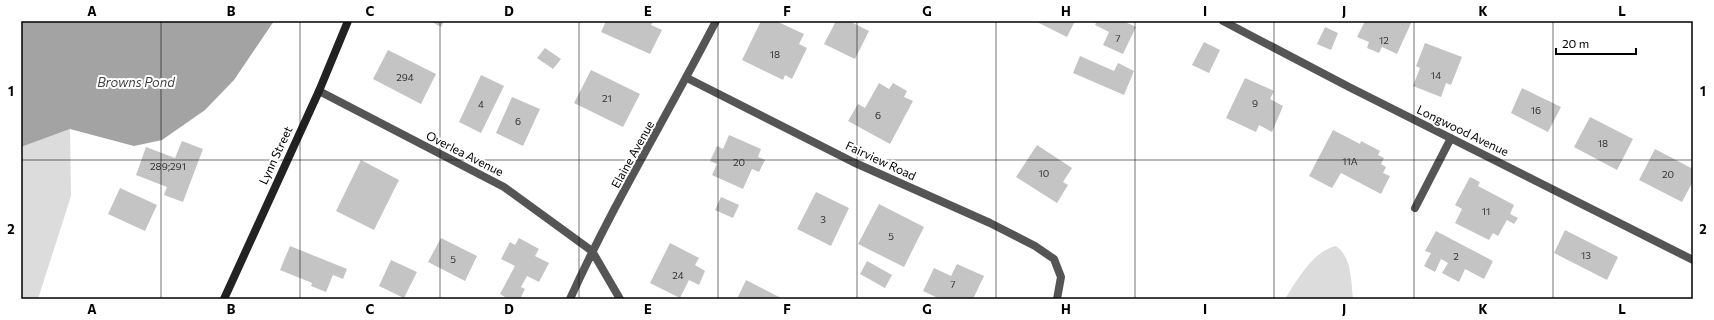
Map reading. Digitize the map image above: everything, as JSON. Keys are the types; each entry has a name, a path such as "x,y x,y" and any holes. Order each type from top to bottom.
{"main road":[{"name":"Lynn Street","path":"224,299 237,266 320,91 348,21"}],"street":[{"name":"Elaine Avenue","path":"570,299 592,251 687,78 716,21"},
{"name":"Longwood Avenue","path":"1223,21 1693,260"},
{"name":"Fairview Road","path":"687,78 853,162 997,226 1035,246 1054,259 1061,277 1057,299"},
{"name":"Overlea Avenue","path":"320,91 504,187 592,251"},
{"path":"1414,208 1451,138"},
{"path":"592,251 620,299"}],"shaded area":[{"path":"70,129 71,196 38,299 21,299 21,147"},
{"path":"1336,246 1345,256 1348,263 1353,299 1285,299 1306,267 1320,254"}],"water":[{"name":"Browns Pond","path":"21,21 274,21 234,80 205,110 162,140 134,146 70,129 21,147"}],"building":[{"path":"430,21 444,21 441,27"},
{"path":"606,21 653,21 651,25 662,30 650,54 601,32"},
{"path":"761,21 776,21 804,34 799,44 807,48 792,79 785,75 783,80 742,60"},
{"path":"836,21 849,21 869,31 855,59 824,44"},
{"path":"1075,21 1067,37 1037,22"},
{"path":"1097,21 1123,21 1136,27 1123,54 1103,45 1109,32 1095,25"},
{"path":"1365,21 1412,21 1397,54 1382,47 1379,53 1367,48 1369,42 1357,37"},
{"path":"1325,27 1338,33 1331,50 1317,44"},
{"path":"1204,42 1220,50 1209,73 1192,65"},
{"path":"1425,43 1462,57 1451,85 1446,83 1441,97 1413,86 1420,68 1416,66"},
{"path":"545,48 561,59 553,69 537,58"},
{"path":"388,50 436,74 421,104 373,79"},
{"path":"1080,56 1114,71 1118,63 1134,71 1124,95 1073,73"},
{"path":"591,70 640,94 623,127 574,103"},
{"path":"481,75 504,86 481,133 459,122"},
{"path":"1245,78 1274,91 1270,99 1283,106 1272,132 1259,125 1256,132 1226,118"},
{"path":"879,83 889,89 893,83 907,91 904,97 913,101 890,144 848,121 858,104 865,108"},
{"path":"1522,88 1561,107 1548,132 1511,113"},
{"path":"512,97 540,109 523,146 496,133"},
{"path":"1590,117 1633,139 1617,170 1574,147"},
{"path":"1333,130 1360,144 1361,141 1380,151 1378,155 1384,158 1381,164 1386,167 1383,173 1390,176 1381,194 1341,173 1332,188 1309,176"},
{"path":"729,135 761,149 758,157 765,160 759,172 752,169 743,189 712,175 717,164 710,161 717,146 723,149"},
{"path":"182,141 203,149 183,202 164,195 167,187 136,175 146,147 175,158"},
{"path":"1037,145 1072,168 1063,182 1068,185 1057,203 1016,177"},
{"path":"1655,149 1693,169 1693,181 1682,202 1639,180"},
{"path":"361,160 399,180 374,230 336,211"},
{"path":"1470,177 1480,182 1478,186 1514,205 1510,214 1518,218 1514,224 1507,220 1498,236 1493,233 1489,240 1455,223 1462,209 1455,205"},
{"path":"120,188 157,205 145,231 108,214"},
{"path":"816,192 849,208 831,246 797,229"},
{"path":"721,197 739,205 733,218 715,210"},
{"path":"879,204 924,227 904,267 858,244"},
{"path":"1565,230 1618,257 1607,280 1554,253"},
{"path":"1436,231 1493,261 1484,279 1465,269 1459,282 1442,273 1448,263 1441,259 1435,272 1424,266 1431,253 1425,251"},
{"path":"441,238 477,256 465,281 428,262"},
{"path":"519,238 539,249 535,256 549,263 539,282 527,276 521,287 525,289 520,299 508,299 500,294 515,266 501,259 510,242 515,245"},
{"path":"670,243 699,258 695,265 705,271 699,285 689,280 680,298 650,283"},
{"path":"290,246 347,269 343,279 333,275 326,292 311,286 312,283 280,270"},
{"path":"391,260 417,272 404,298 379,286"},
{"path":"867,261 892,275 885,288 860,274"},
{"path":"957,264 984,276 973,299 940,299 923,291 934,268 951,276"},
{"path":"746,280 783,299 737,299"}]}
